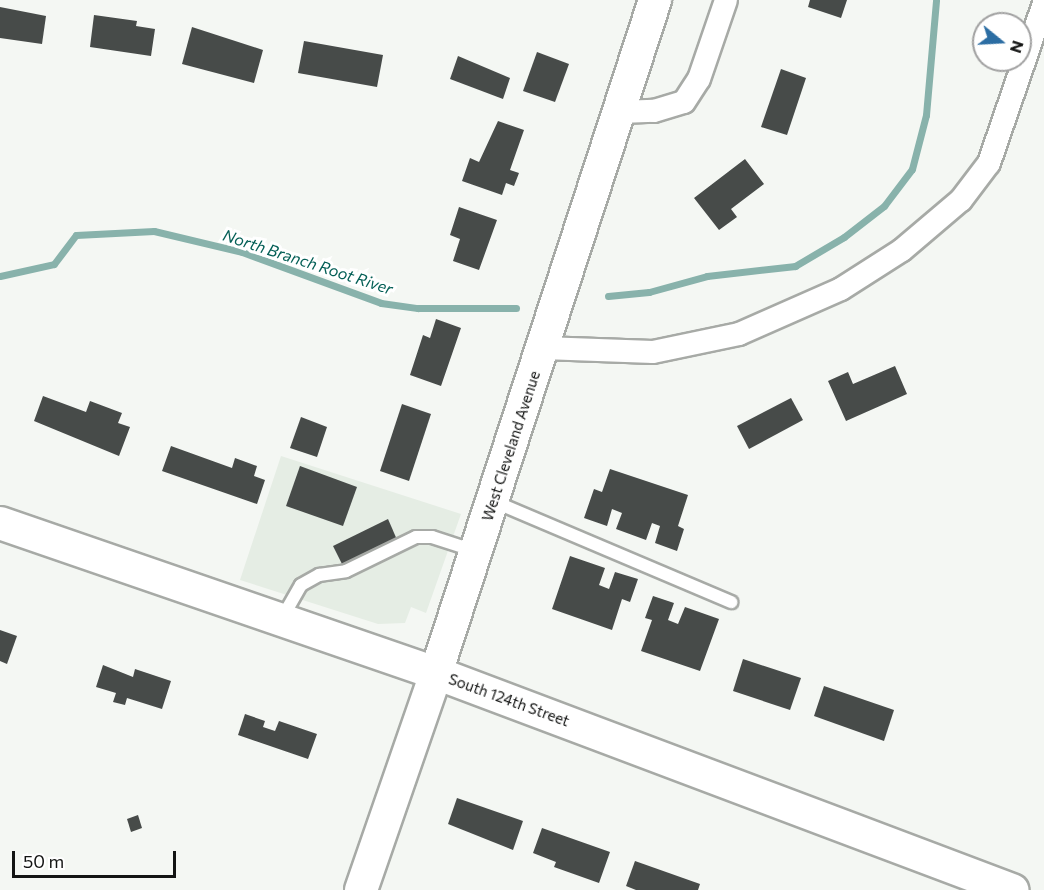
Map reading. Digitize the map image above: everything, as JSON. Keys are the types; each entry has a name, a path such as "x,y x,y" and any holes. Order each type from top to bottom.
{"street":[{"name":"West Cleveland Avenue","path":"361,890 436,673 656,0"},
{"path":"620,112 654,111 684,102 699,79 726,0"},
{"path":"543,348 653,352 739,334 841,289 902,250 961,200 989,163 1044,3"},
{"name":"South 124th Street","path":"0,523 436,673 1012,890"}],"lane":[{"path":"493,501 731,602"},
{"path":"280,621 301,585 319,575 346,571 416,537 432,537 476,552"}],"shaded area":[{"path":"281,456 461,514 426,613 411,607 405,623 378,624 240,580"}],"building":[{"path":"810,0 847,0 841,18 808,7"},
{"path":"0,7 46,16 42,44 0,38"},
{"path":"94,15 137,21 136,26 155,29 151,56 90,47"},
{"path":"192,27 263,50 254,83 182,64"},
{"path":"304,41 383,55 377,87 298,73"},
{"path":"537,52 569,64 555,102 523,91"},
{"path":"458,56 510,78 503,99 450,79"},
{"path":"781,69 806,78 787,135 761,127"},
{"path":"498,121 524,130 510,170 519,173 514,186 506,183 502,195 462,181 470,158 479,162"},
{"path":"745,159 764,184 731,209 737,217 719,230 694,198"},
{"path":"459,207 497,220 479,270 453,261 460,239 450,235"},
{"path":"436,319 461,328 441,386 410,375 423,335 430,338"},
{"path":"895,366 907,394 846,421 828,381 848,372 853,384"},
{"path":"43,396 86,412 90,401 122,413 118,423 130,427 119,456 34,421"},
{"path":"791,398 803,420 749,449 737,426"},
{"path":"402,404 431,414 409,481 380,471"},
{"path":"301,417 327,427 317,457 290,448"},
{"path":"171,446 232,468 235,458 257,466 254,476 265,480 257,504 162,471"},
{"path":"300,466 357,487 343,526 286,506"},
{"path":"610,469 688,495 678,526 684,529 677,551 655,543 660,526 652,523 646,540 616,529 622,513 612,509 607,526 584,518 594,489 602,492"},
{"path":"388,519 398,542 344,568 333,546"},
{"path":"570,556 605,568 599,585 609,589 615,572 638,579 630,602 622,599 612,630 552,609"},
{"path":"653,596 674,603 668,620 678,624 685,607 719,619 700,671 641,651 652,620 645,618"},
{"path":"0,630 17,636 7,664 0,661"},
{"path":"743,659 801,678 790,710 733,691"},
{"path":"103,665 133,677 135,669 171,681 162,709 127,698 125,705 113,702 116,693 96,687"},
{"path":"824,686 894,710 884,741 814,716"},
{"path":"245,714 265,721 263,727 275,731 279,721 317,734 308,759 238,735"},
{"path":"457,798 523,821 513,850 448,824"},
{"path":"138,815 142,828 131,832 127,819"},
{"path":"542,828 610,852 599,883 554,867 556,862 533,853"},
{"path":"635,861 700,884 698,890 636,890 626,886"}],"waterway":[{"name":"North Branch Root River","path":"608,296 649,292 707,276 795,266 844,237 884,206 912,169 926,115 936,0"},
{"name":"North Branch Root River","path":"0,276 54,264 76,235 154,231 242,252 381,303 418,308 516,308"}]}
